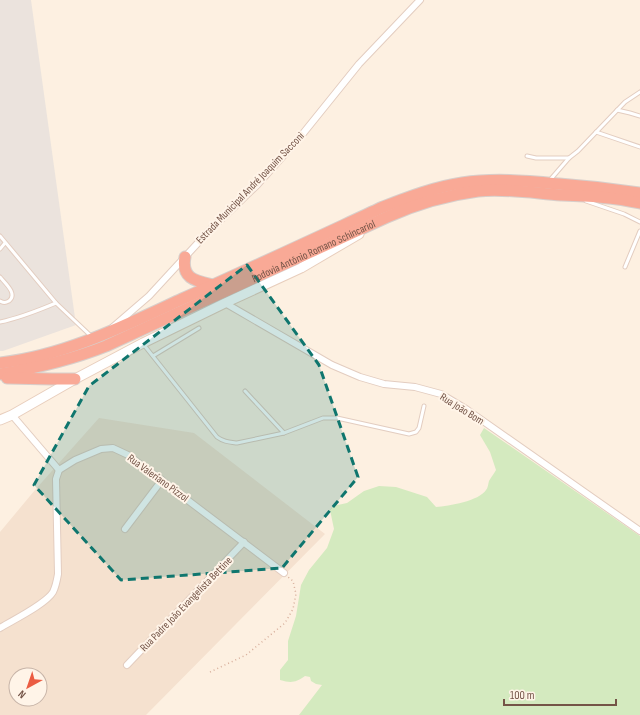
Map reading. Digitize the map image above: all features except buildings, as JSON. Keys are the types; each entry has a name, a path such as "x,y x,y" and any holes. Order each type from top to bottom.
{"highway":[{"name":"Rodovia Antônio Romano Schincariol","path":"0,363 46,354 93,338 213,286 383,207 422,193 462,183 486,180 609,188 640,193"},
{"name":"Rodovia Antônio Romano Schincariol","path":"0,374 53,364 106,346 406,208 426,202 479,191 500,191 602,197 640,203"},
{"path":"185,257 184,263 187,275 193,280 213,286"},
{"path":"0,378 75,379"}],"street":[{"name":"Estrada Municipal André Joaquim Sacconi","path":"105,333 149,296 208,232 257,185 301,136 359,64 420,0"},
{"path":"0,420 12,415 75,379 143,343 301,268 387,217"},
{"name":"Rua João Bom","path":"225,303 332,365 353,374 384,384 415,386 441,394 466,409 640,531"},
{"path":"0,628 43,602 52,593 57,583 58,574 56,479 59,470 12,415"},
{"name":"Rua Valeriano Pizzol","path":"59,470 75,460 101,449 113,448 128,455 284,573"},
{"path":"125,529 162,480"},
{"name":"Rua Padre João Evangelista Bettine","path":"127,665 244,542"}],"lane":[{"path":"548,183 569,158 578,151 616,110 640,92"},
{"path":"616,110 640,116"},
{"path":"596,132 640,147"},
{"path":"527,156 536,158 569,158"},
{"path":"568,195 624,214 640,222"},
{"path":"625,267 640,231"},
{"path":"0,236 56,303 93,338"},
{"path":"0,249 5,243"},
{"path":"0,277 12,294 11,299 6,303 2,303 0,301"},
{"path":"0,322 34,313 56,303"},
{"path":"153,356 198,328"},
{"path":"143,343 217,437 221,440 229,442 237,443 284,432 323,418 336,418 409,434 416,432 419,428 424,406"},
{"path":"244,392 284,432"}],"path":[{"path":"210,672 246,655 285,623 293,609 296,594 293,581 284,573"}],"highlighted area":[{"path":"247,265 319,365 358,477 282,568 121,580 34,485 89,386"}],"shaded area":[{"path":"0,0 31,0 76,325 3,351 0,351"},
{"path":"99,418 194,433 325,534 146,715 0,715 0,532"}],"green space":[{"path":"484,428 640,536 640,715 299,715 322,685 316,684 311,681 310,677 305,676 293,682 280,680 280,670 288,660 288,641 296,616 301,585 309,570 327,548 334,529 330,510 333,506 347,503 364,491 379,486 396,487 427,497 436,507 456,504 477,497 487,489 489,481 496,470 490,452 480,435"}]}
